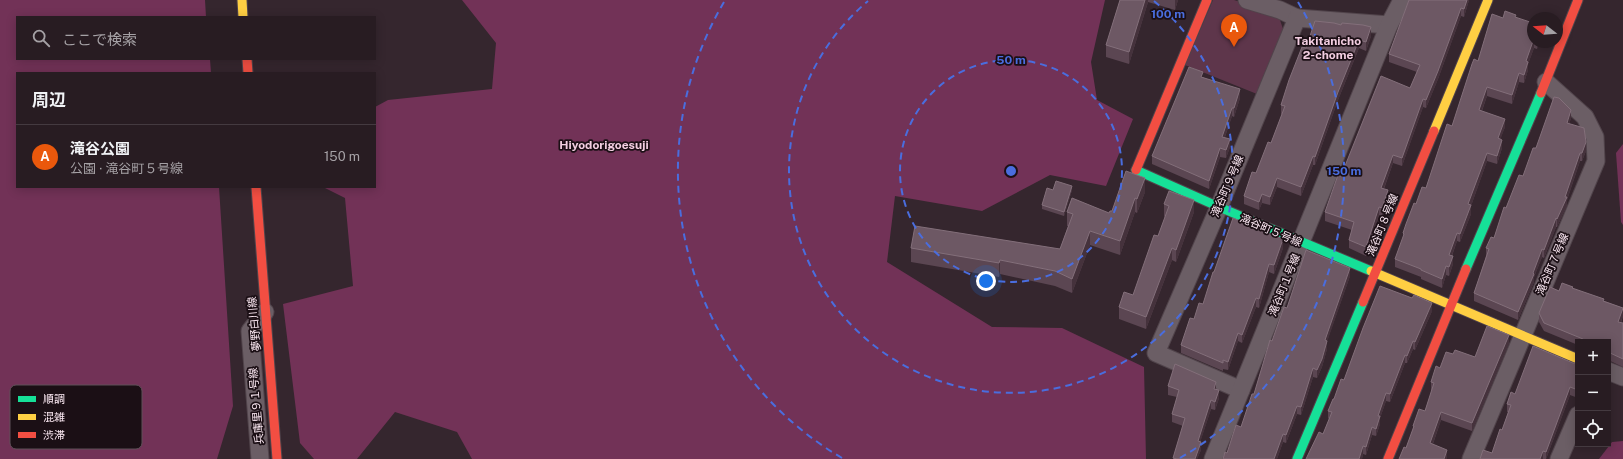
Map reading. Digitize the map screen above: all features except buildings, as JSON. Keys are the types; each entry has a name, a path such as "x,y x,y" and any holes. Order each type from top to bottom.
{"street":[{"path":"242,0 243,16"},
{"name":"滝谷町５号線","path":"1207,0 1136,171 1218,208 1575,358"},
{"path":"1247,0 1280,10 1297,18 1389,25"},
{"name":"滝谷町１号線","path":"1213,459 1389,25 1402,0"},
{"name":"滝谷町８号線","path":"1297,459 1488,0"},
{"path":"1388,459 1450,306 1546,82 1578,0"},
{"name":"滝谷町９号線","path":"1241,390 1156,353 1297,18"},
{"path":"246,60 248,72"},
{"name":"滝谷町７号線","path":"1471,459 1596,161 1595,137 1585,117 1546,82"},
{"name":"夢野白川線","path":"256,188 277,459"},
{"name":"兵庫里９１号線","path":"260,459 250,331 266,312"},
{"path":"1611,372 1623,377"},
{"path":"1559,459 1575,422"}],"shaded area":[{"path":"0,0 205,0 206,16 16,16 16,60 210,60 211,72 16,72 16,188 219,188 233,406 217,459 0,459"},
{"path":"462,0 1105,0 1091,62 1097,100 1133,119 1106,186 1050,175 982,211 895,196 887,262 992,327 1062,328 1144,367 1146,459 472,459 457,432 395,412 357,459 314,459 300,443 283,304 353,286 345,198 325,188 376,188 376,106 388,100 492,89 496,43"},
{"path":"1213,0 1234,0 1278,14 1283,29 1257,94 1185,65"},
{"path":"1623,144 1623,225 1621,222 1616,153"},
{"path":"1623,441 1623,459 1599,459 1608,447 1611,447 1612,442"}],"traffic: fast":[{"path":"1466,269 1541,93"},
{"path":"1136,170 1219,207 1371,271"},
{"path":"1297,459 1363,302"}],"traffic: slow":[{"path":"242,0 243,16"},
{"path":"1434,131 1488,0"},
{"path":"1371,271 1575,358"}],"traffic: jam":[{"path":"1136,170 1207,0"},
{"path":"1541,93 1578,0"},
{"path":"247,60 248,72"},
{"path":"1363,302 1434,131"},
{"path":"256,188 277,459"},
{"path":"1388,459 1466,269"}],"place":[{"name":"滝谷公園","path":"1234,47"}],"district":[{"name":"Takitanicho 2-chome","path":"1328,48"},
{"name":"Hiyodorigoesuji","path":"604,145"}]}
